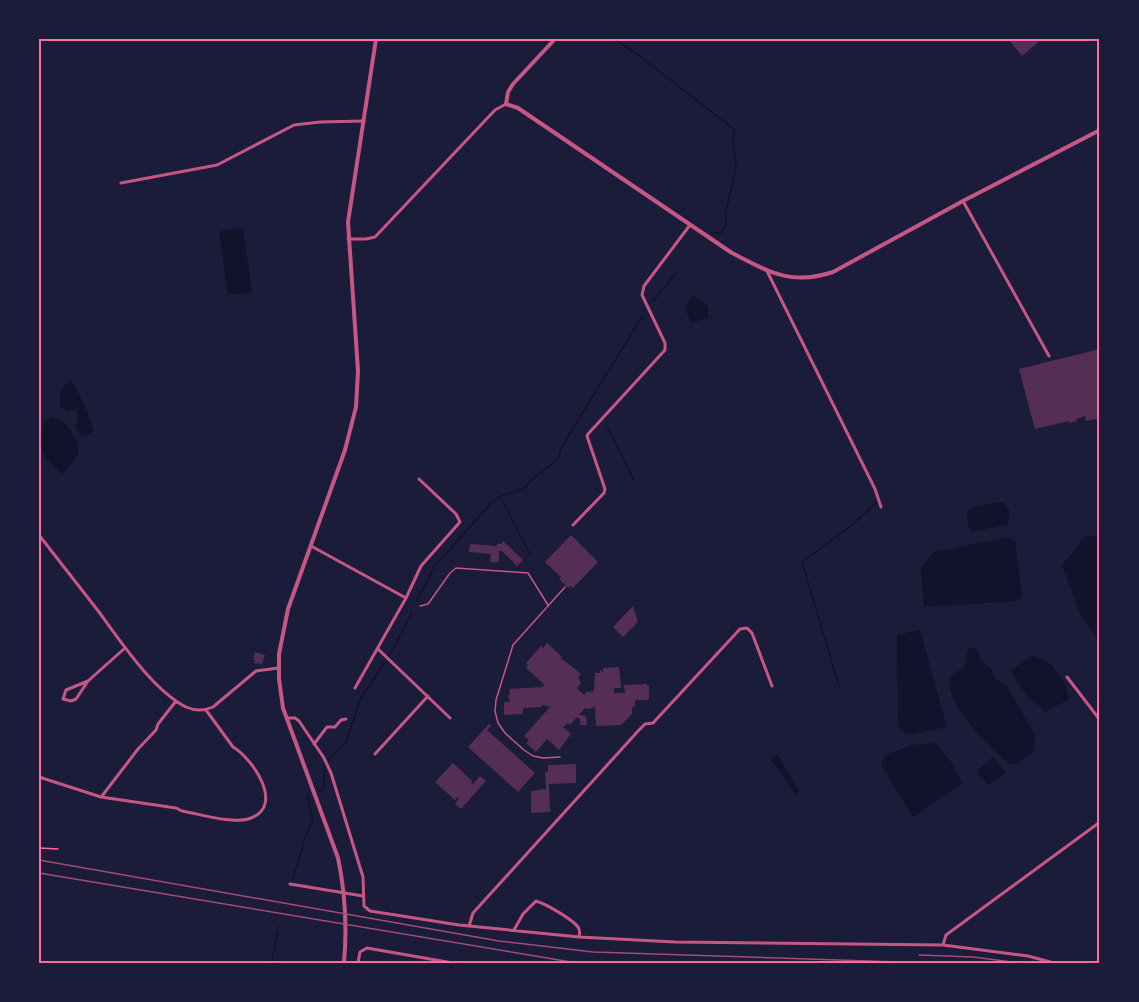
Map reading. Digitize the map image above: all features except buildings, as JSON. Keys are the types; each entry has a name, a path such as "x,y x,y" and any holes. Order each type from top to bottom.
{"street":[{"path":"344,963 342,885 338,858 281,700 278,668 282,630 351,428 358,392 348,239 350,202 376,39"},
{"path":"506,104 508,92 513,84 555,39"},
{"path":"348,239 375,237 495,110 506,104 518,108 732,253 767,271 800,279 815,278 834,272 963,201 1100,130"},
{"path":"121,183 217,165 294,125 364,121"},
{"path":"963,201 1048,356"},
{"path":"573,525 604,493 588,434 665,350 665,343 642,295 644,286 690,225"},
{"path":"767,271 875,489 881,507"},
{"path":"355,688 406,598 421,566 460,522 456,514 419,479"},
{"path":"39,535 124,648 157,684 176,701 188,708 206,710 213,707 256,671 278,668"},
{"path":"310,545 406,598"},
{"path":"469,926 473,913 639,730 645,724 653,723 740,629 747,628 752,633 772,686"},
{"path":"88,681 66,690 63,699 70,701 76,699 88,681 124,648"},
{"path":"378,648 450,718"},
{"path":"1067,676 1100,720"},
{"path":"375,754 428,696"},
{"path":"101,797 138,749 156,730 176,701"},
{"path":"39,777 101,797 176,808 230,820 248,819 257,815 266,801 264,786 258,774 233,747 206,710"},
{"path":"287,718 300,721 331,773 363,877 364,906 370,911 469,926 579,937 675,942 943,945 1028,956 1054,963"},
{"path":"314,744 327,727 335,727 341,720 346,719"},
{"path":"943,945 946,935 1100,822"},
{"path":"290,884 363,896"},
{"path":"514,930 523,914 537,901 554,909 577,926 580,931 579,937"},
{"path":"358,963 360,952 367,948 453,963"}],"lane":[{"path":"420,606 428,604 450,573 461,567 528,573 548,605"},
{"path":"560,757 543,758 533,756 524,750 505,733 498,723 495,711 496,700 513,645 565,587"}],"path":[{"path":"39,848 58,849"}],"shaded area":[{"path":"243,228 252,292 228,295 219,231"},
{"path":"693,295 708,307 708,318 691,323 685,308"},
{"path":"72,381 86,408 94,431 86,436 79,434 75,427 78,418 77,408 67,412 60,406 61,391"},
{"path":"51,417 62,422 71,430 77,442 76,459 63,474 44,455 40,447 39,431"},
{"path":"998,502 1005,503 1010,512 1008,524 973,532 969,530 967,512 974,507"},
{"path":"1100,536 1100,642 1081,616 1062,565 1085,537"},
{"path":"1008,537 1015,541 1022,595 1018,601 924,607 921,569 934,552"},
{"path":"920,630 947,727 912,734 906,733 898,726 897,635"},
{"path":"976,647 981,662 990,668 996,680 1006,684 1035,735 1034,752 1015,764 1009,764 970,725 954,701 950,689 950,677 964,667 968,649"},
{"path":"1033,656 1051,664 1064,683 1070,699 1044,712 1040,706 1029,699 1010,670"},
{"path":"936,743 952,763 962,783 913,817 881,765 885,755 912,745"},
{"path":"777,754 799,791 796,795 771,760"},
{"path":"993,757 1006,773 988,785 977,771"}],"waterway":[{"path":"614,39 637,54 735,130 733,138 736,169 726,211 726,225 721,233 711,233"},
{"path":"653,301 676,273"},
{"path":"417,600 434,567 491,503 500,496 524,489 559,456 561,448 643,315"},
{"path":"607,426 634,481"},
{"path":"500,496 531,556"},
{"path":"839,686 802,562 851,526 877,502"},
{"path":"389,656 412,612"},
{"path":"328,761 346,742 361,698 385,662"},
{"path":"319,791 324,789 324,770"},
{"path":"293,879 313,820 307,796 309,795"},
{"path":"271,963 278,931"}],"railway":[{"path":"39,860 499,941 593,952 930,963"},
{"path":"39,873 577,963"},
{"path":"919,955 973,957 1020,963"}]}
